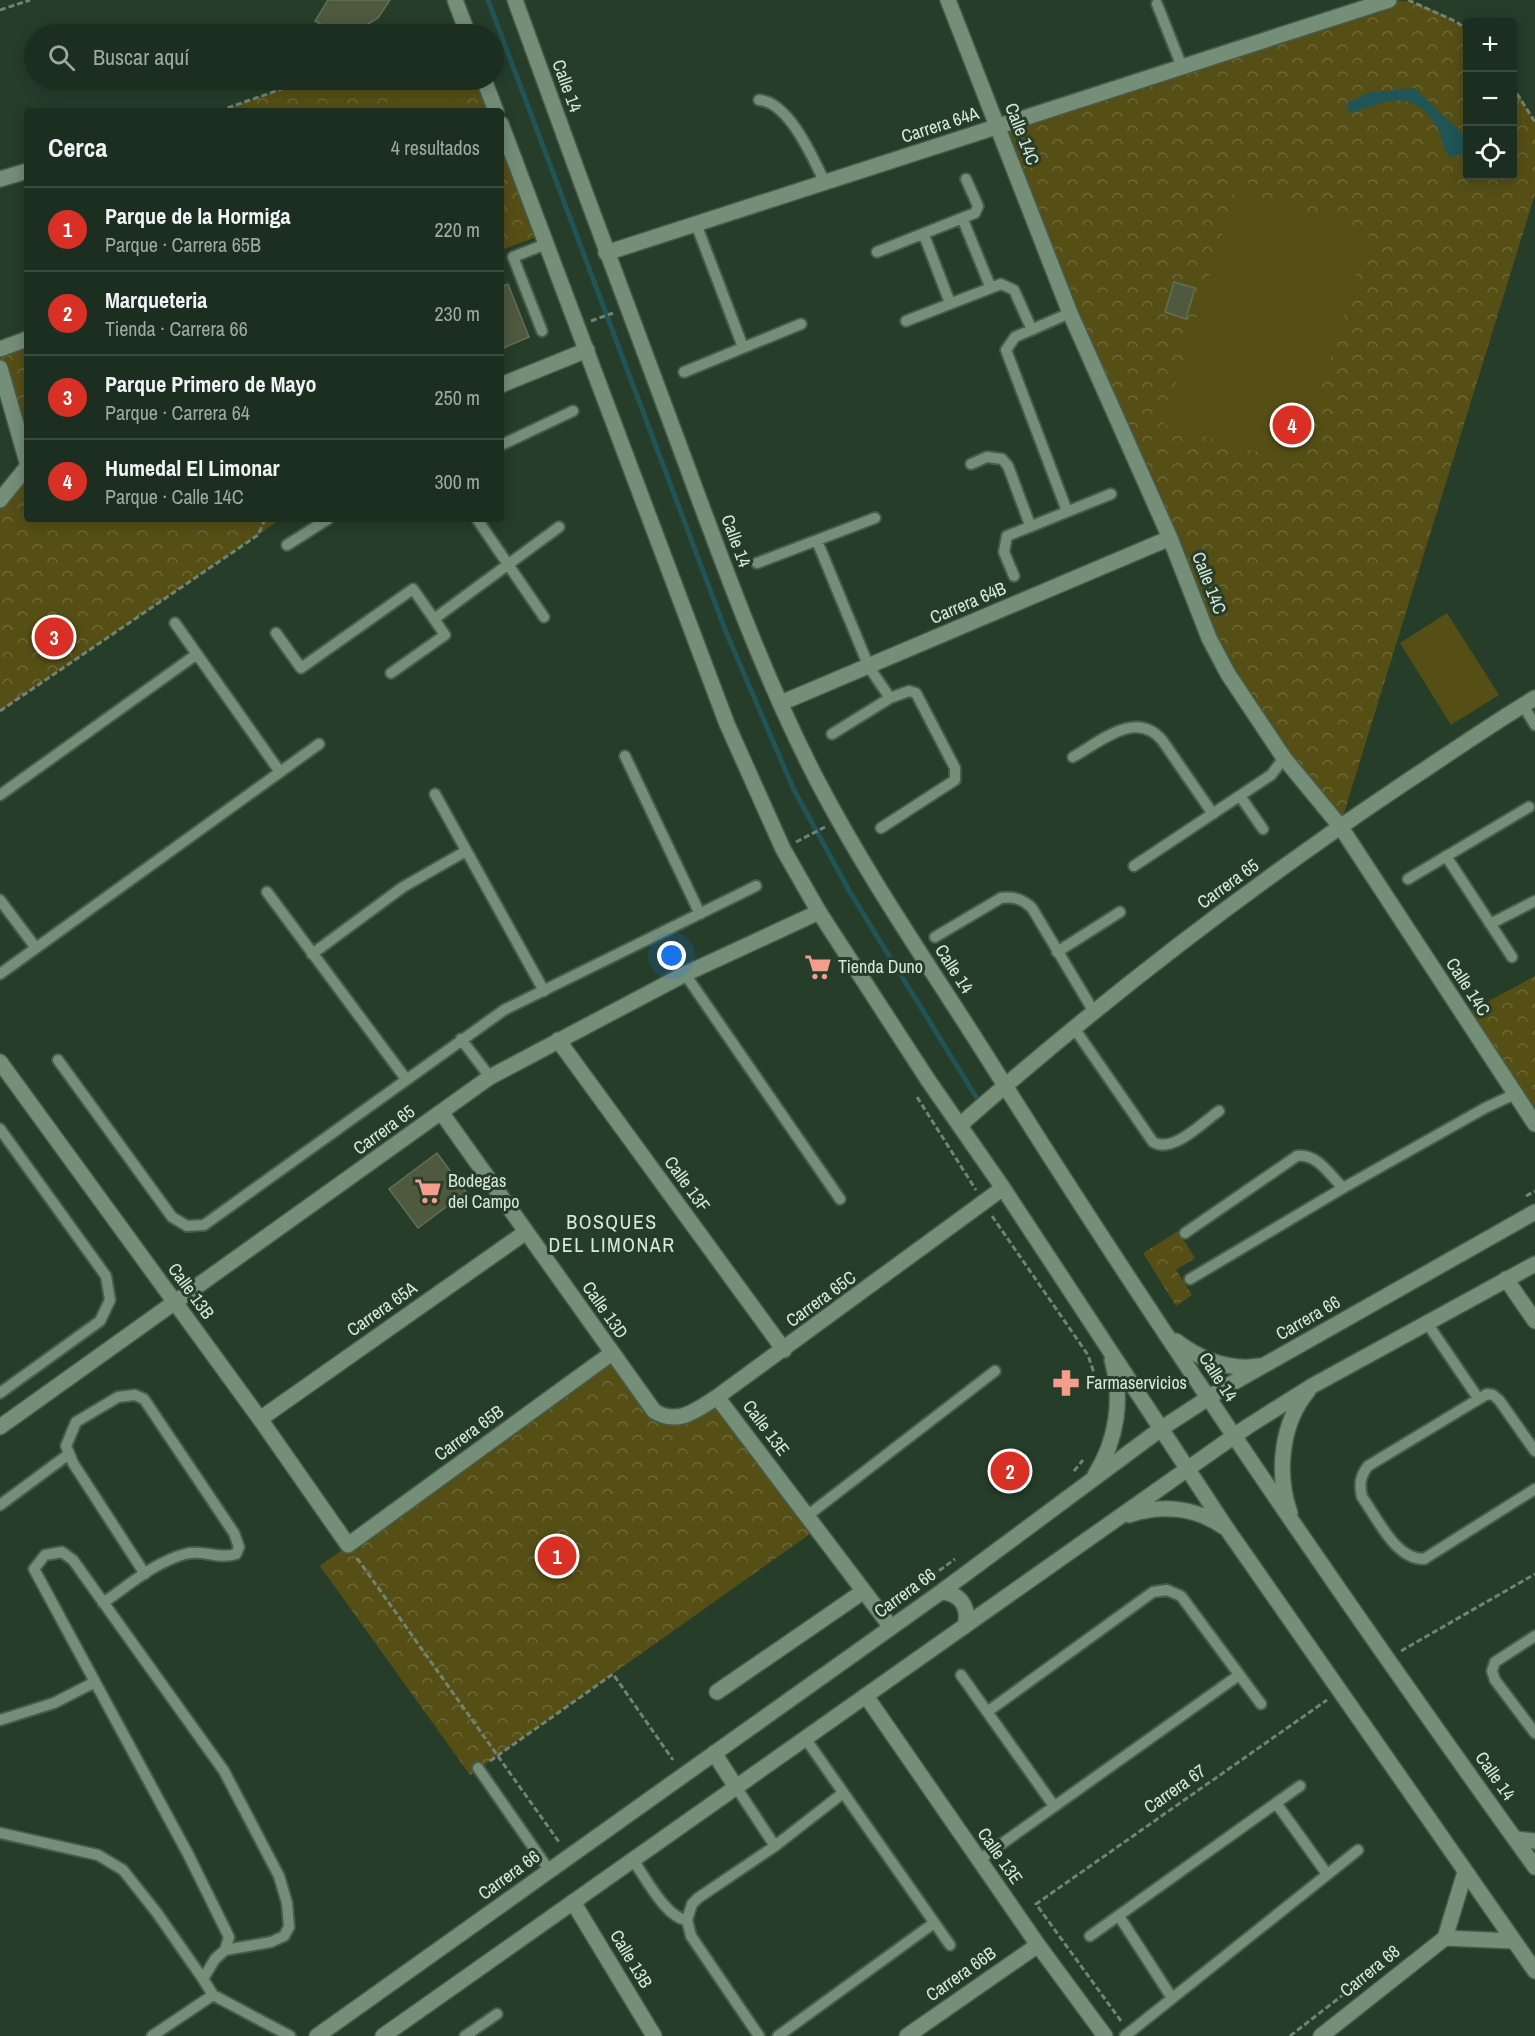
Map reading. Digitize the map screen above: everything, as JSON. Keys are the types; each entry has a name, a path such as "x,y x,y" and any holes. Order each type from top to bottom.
{"street":[{"path":"454,0 464,24"},
{"name":"Calle 14","path":"515,0 606,253 745,622 817,780 874,881 1052,1163 1166,1330 1233,1437 1535,1868"},
{"name":"Calle 14C","path":"948,0 1070,313 1170,538 1209,638 1228,674 1284,758 1340,826 1535,1124"},
{"name":"Carrera 64A","path":"606,253 1389,0"},
{"path":"488,90 495,108"},
{"path":"504,132 727,724 783,849 819,912 928,1080 1003,1188 1227,1529 1535,1971"},
{"path":"0,179 24,172"},
{"path":"0,349 24,340"},
{"path":"504,384 587,350"},
{"path":"0,368 24,452"},
{"path":"0,501 24,471"},
{"name":"Carrera 64B","path":"781,703 869,668 1170,538"},
{"name":"Carrera 65","path":"960,1125 1074,1028 1215,917 1340,826 1529,701"},
{"name":"Carrera 65","path":"0,1427 490,1077 685,974 819,912"},
{"name":"Calle 13F","path":"558,1040 784,1350"},
{"name":"Calle 13B","path":"0,1062 260,1419 348,1545"},
{"name":"Calle 13D","path":"441,1112 654,1411"},
{"name":"Carrera 65C","path":"654,1411 666,1418 681,1418 717,1397 1003,1188"},
{"name":"Carrera 66","path":"317,2036 338,2030 549,1870 941,1592 1087,1486 1162,1428 1209,1397 1535,1212"},
{"name":"Carrera 65A","path":"260,1419 526,1232"},
{"path":"383,2036 1233,1437 1312,1386 1535,1264"},
{"path":"1506,1279 1535,1321"},
{"path":"1166,1330 1188,1350 1217,1363 1247,1367 1268,1363"},
{"path":"1087,1486 1105,1458 1116,1425 1117,1384 1107,1346"},
{"name":"Carrera 65B","path":"348,1545 612,1353"},
{"path":"1299,1532 1285,1496 1283,1458 1292,1419 1312,1386"},
{"name":"Calle 13E","path":"717,1397 891,1627"},
{"path":"1108,1526 1136,1512 1167,1508 1199,1514 1227,1529"},
{"path":"717,1692 864,1591"},
{"path":"941,1592 954,1595 962,1602 966,1612 965,1626"},
{"name":"Calle 13E","path":"866,1696 1038,1945 1105,2036"},
{"path":"714,1753 736,1787"},
{"path":"1515,1839 1535,1841"},
{"path":"1466,1872 1445,1938 1513,1941"},
{"name":"Calle 13B","path":"573,1902 654,2036"},
{"name":"Carrera 68","path":"1321,2036 1445,1938"},
{"name":"Carrera 66B","path":"907,2036 1038,1945"}],"lane":[{"path":"1157,4 1182,67"},
{"path":"759,100 770,101 784,113 812,154 825,183"},
{"path":"877,252 963,220 978,208 966,179"},
{"path":"963,220 990,286"},
{"path":"696,224 743,347"},
{"path":"924,235 950,303"},
{"path":"542,331 513,257 546,244"},
{"path":"906,321 990,286 1001,284 1014,290 1032,330"},
{"path":"1067,511 1006,356 1011,340 1070,313"},
{"path":"684,372 801,324"},
{"path":"504,444 573,411"},
{"path":"971,464 987,457 1002,459 1008,466 1030,525"},
{"path":"1014,576 1004,552 1004,541 1011,533 1111,494"},
{"path":"757,563 875,518"},
{"path":"287,545 323,522"},
{"path":"479,522 544,617"},
{"path":"434,619 559,527"},
{"path":"817,540 869,668 890,698"},
{"path":"276,633 301,668 413,589 445,635 391,673"},
{"path":"175,623 280,772"},
{"path":"0,795 197,654"},
{"path":"831,734 890,698 909,691 916,693 955,768 955,780 881,828"},
{"path":"1529,701 1535,725"},
{"path":"1073,757 1128,727 1146,726 1154,730 1162,740 1213,814"},
{"path":"0,974 319,744"},
{"path":"625,756 700,914"},
{"path":"1134,866 1271,775 1284,758"},
{"path":"435,794 544,991"},
{"path":"1240,796 1263,829"},
{"path":"1408,879 1529,807"},
{"path":"312,954 403,887 466,851"},
{"path":"1446,856 1512,957"},
{"path":"58,1060 172,1217 179,1223 196,1227 212,1221 504,1010 756,886"},
{"path":"267,892 406,1079"},
{"path":"935,938 1001,898 1010,897 1026,902 1032,908 1094,1012"},
{"path":"0,900 36,948"},
{"path":"1490,924 1535,901"},
{"path":"1057,952 1119,912"},
{"path":"685,974 840,1199"},
{"path":"1074,1028 1158,1145 1174,1143 1219,1111"},
{"path":"461,1039 490,1077"},
{"path":"1190,1279 1343,1188 1485,1108 1515,1094"},
{"path":"0,1129 106,1276 110,1300 100,1321 0,1393"},
{"path":"1185,1233 1298,1156 1307,1154 1316,1160 1343,1188"},
{"path":"1426,1323 1478,1398"},
{"path":"807,1516 995,1371"},
{"path":"104,1603 158,1565 185,1554 204,1552 226,1558 236,1554 239,1547 234,1533 144,1399 135,1395 118,1397 76,1422 66,1446 145,1574"},
{"path":"1535,1451 1499,1400 1493,1395 1478,1398 1368,1466 1360,1480 1362,1497 1401,1552 1414,1559 1425,1559 1535,1490"},
{"path":"0,1505 69,1454"},
{"path":"203,1979 215,1959 225,1950 229,1937 189,1854 34,1569 45,1555 62,1552 73,1560 224,1771 279,1876 287,1903 289,1927 284,1936 271,1942 225,1950"},
{"path":"987,1712 1153,1592 1160,1590 1167,1590 1181,1596 1260,1704"},
{"path":"1535,1636 1495,1662 1492,1671 1495,1680 1535,1733"},
{"path":"961,1675 1054,1806"},
{"path":"979,1860 1239,1675"},
{"path":"0,1720 54,1703 95,1682"},
{"path":"805,1738 950,1945"},
{"path":"478,1768 549,1870"},
{"path":"1090,1936 1300,1786"},
{"path":"736,1787 775,1846"},
{"path":"759,2036 691,1936 687,1920 688,1912 698,1898 775,1846 843,1793"},
{"path":"1276,1803 1327,1874"},
{"path":"0,1833 98,1855 123,1870 157,1913 213,1995 290,2036"},
{"path":"1127,2034 1358,1850"},
{"path":"633,1860 668,1908 679,1919 687,1920"},
{"path":"1119,1916 1172,1998"},
{"path":"778,2036 934,1923"},
{"path":"152,2036 213,1995"},
{"path":"465,2036 497,2014"}],"path":[{"path":"0,10 30,0"},
{"path":"1408,0 1457,22 1463,28"},
{"path":"228,108 279,90"},
{"path":"1517,94 1535,122"},
{"path":"589,322 616,311"},
{"path":"0,711 258,535 264,522"},
{"path":"800,840 830,824"},
{"path":"348,1545 559,1842"},
{"path":"1401,1651 1535,1574"},
{"path":"498,1755 613,1674 673,1760"},
{"name":"Carrera 67","path":"1127,2034 1036,1904 1331,1697"},
{"path":"1290,2036 1375,1970"}],"green space":[{"path":"1389,0 1421,5 1451,19 1463,28 1463,180 1517,180 1517,93 1535,122 1535,194 1340,826 1228,674 998,126"},
{"path":"279,90 488,90 495,108 228,108"},
{"path":"417,90 445,90 453,108 374,108"},
{"path":"504,132 542,235 504,249"},
{"path":"1236,191 1370,232 1297,464 1163,424"},
{"path":"24,340 24,452 0,368 0,349"},
{"path":"24,471 24,522 277,522 0,711 0,500"},
{"path":"1447,613 1499,695 1451,725 1400,643"},
{"path":"1535,976 1535,1124 1463,1015"},
{"path":"1178,1231 1195,1258 1176,1270 1192,1295 1176,1306 1143,1253"},
{"path":"612,1353 666,1418 717,1397 817,1529 470,1775 320,1566"}],"water":[{"path":"1413,88 1463,133 1463,154 1449,157 1437,127 1428,114 1408,102 1398,100 1376,104 1351,113 1346,107 1347,103 1367,93"}],"building":[{"path":"328,0 390,0 378,18 368,24 321,24 315,21"},
{"path":"1174,282 1195,288 1186,319 1165,312"},
{"path":"508,284 529,337 504,348 504,286"},
{"name":"Bodegas del Campo","path":"437,1153 466,1192 418,1228 389,1189"}],"waterway":[{"path":"488,0 497,24"},
{"path":"504,42 726,632 794,790 851,894 981,1105"}],"place":[{"name":"Humedal El Limonar","path":"1292,425"},
{"name":"Parque Primero de Mayo","path":"54,637"},
{"name":"Tienda Duno","path":"818,967"},
{"name":"Bodegas del Campo","path":"428,1191"},
{"name":"Farmaservicios","path":"1066,1383"},
{"name":"Marqueteria","path":"1010,1471"},
{"name":"Parque de la Hormiga","path":"557,1556"}],"district":[{"name":"BOSQUES DEL LIMONAR","path":"612,1234"}]}
